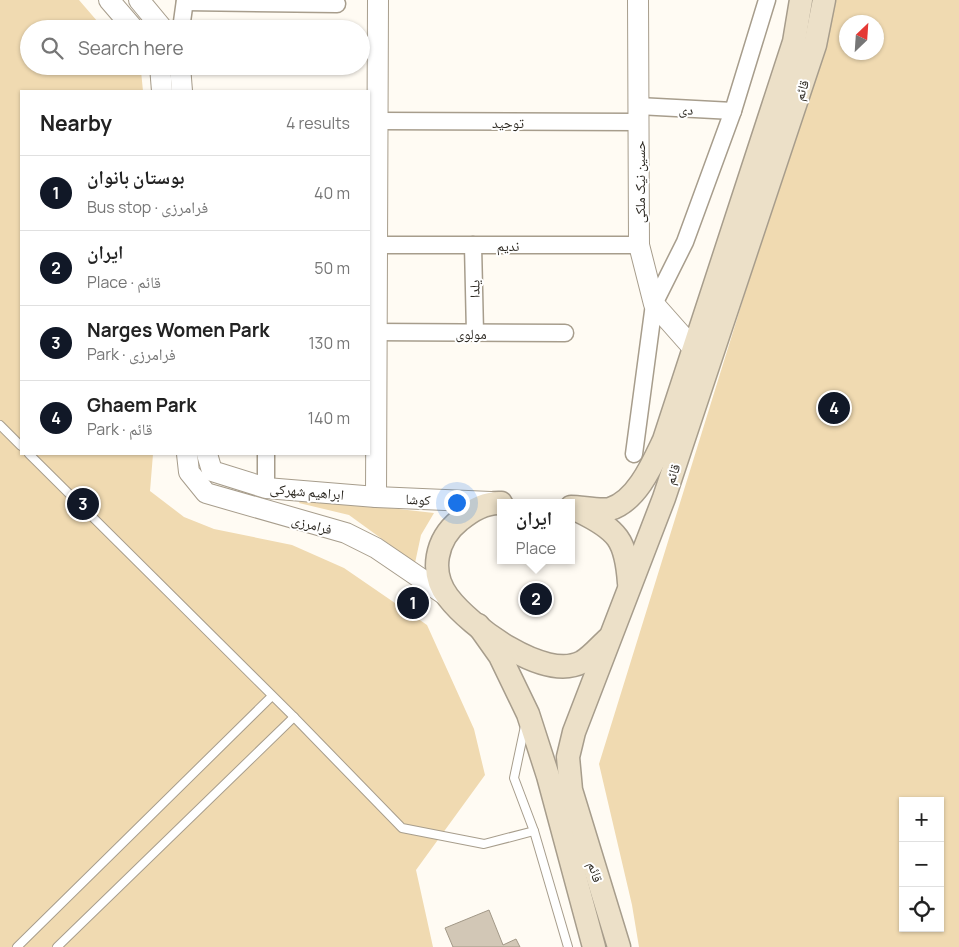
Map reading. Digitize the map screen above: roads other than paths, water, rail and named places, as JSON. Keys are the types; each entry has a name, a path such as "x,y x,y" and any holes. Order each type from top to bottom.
{"main road":[{"name":"قائم","path":"575,507 610,509 628,498 642,481 664,440 794,42 801,0"},
{"name":"قائم","path":"619,947 571,790 568,757 574,732 664,498 740,275 815,46 824,0"},
{"path":"496,502 467,514 454,524 441,541 436,556 438,576 448,597 478,625 525,658 560,667 582,662 610,637"},
{"path":"575,509 604,523 619,538 627,558 629,587"},
{"name":"قائم","path":"478,625 500,656 528,714 548,776 594,947"}],"street":[{"path":"109,0 126,20"},
{"path":"139,0 156,20"},
{"path":"376,497 373,245 378,0"},
{"name":"حسین نیک ملکی","path":"638,0 639,245 654,304 693,348"},
{"path":"634,454 654,304 685,242 734,111 768,0"},
{"path":"182,20 185,1 337,4"},
{"path":"161,75 162,90"},
{"path":"181,75 182,90"},
{"name":"دی","path":"638,114 734,111"},
{"name":"توحید","path":"377,121 638,114"},
{"name":"ندیم","path":"373,245 639,245"},
{"name":"یلدا","path":"473,245 475,333"},
{"name":"مولوی","path":"373,332 565,334"},
{"name":"فرامرزی","path":"187,455 189,472 206,492 346,533 383,552 448,597"},
{"path":"266,455 266,488"},
{"name":"ابراهیم شهرکی","path":"209,462 266,488 376,497"},
{"name":"کوشا","path":"376,497 496,502"}],"lane":[{"path":"0,425 20,445"},
{"path":"30,455 294,717 402,828 484,844 534,830"},
{"path":"17,947 272,696"},
{"path":"528,714 514,778 534,830 568,947"},
{"path":"57,947 294,717"}],"place":[{"name":"Ghaem Park","path":"834,408"},
{"name":"Narges Women Park","path":"83,504"},
{"name":"ایران","path":"536,599"},
{"name":"بوستان بانوان","path":"413,603"}]}
